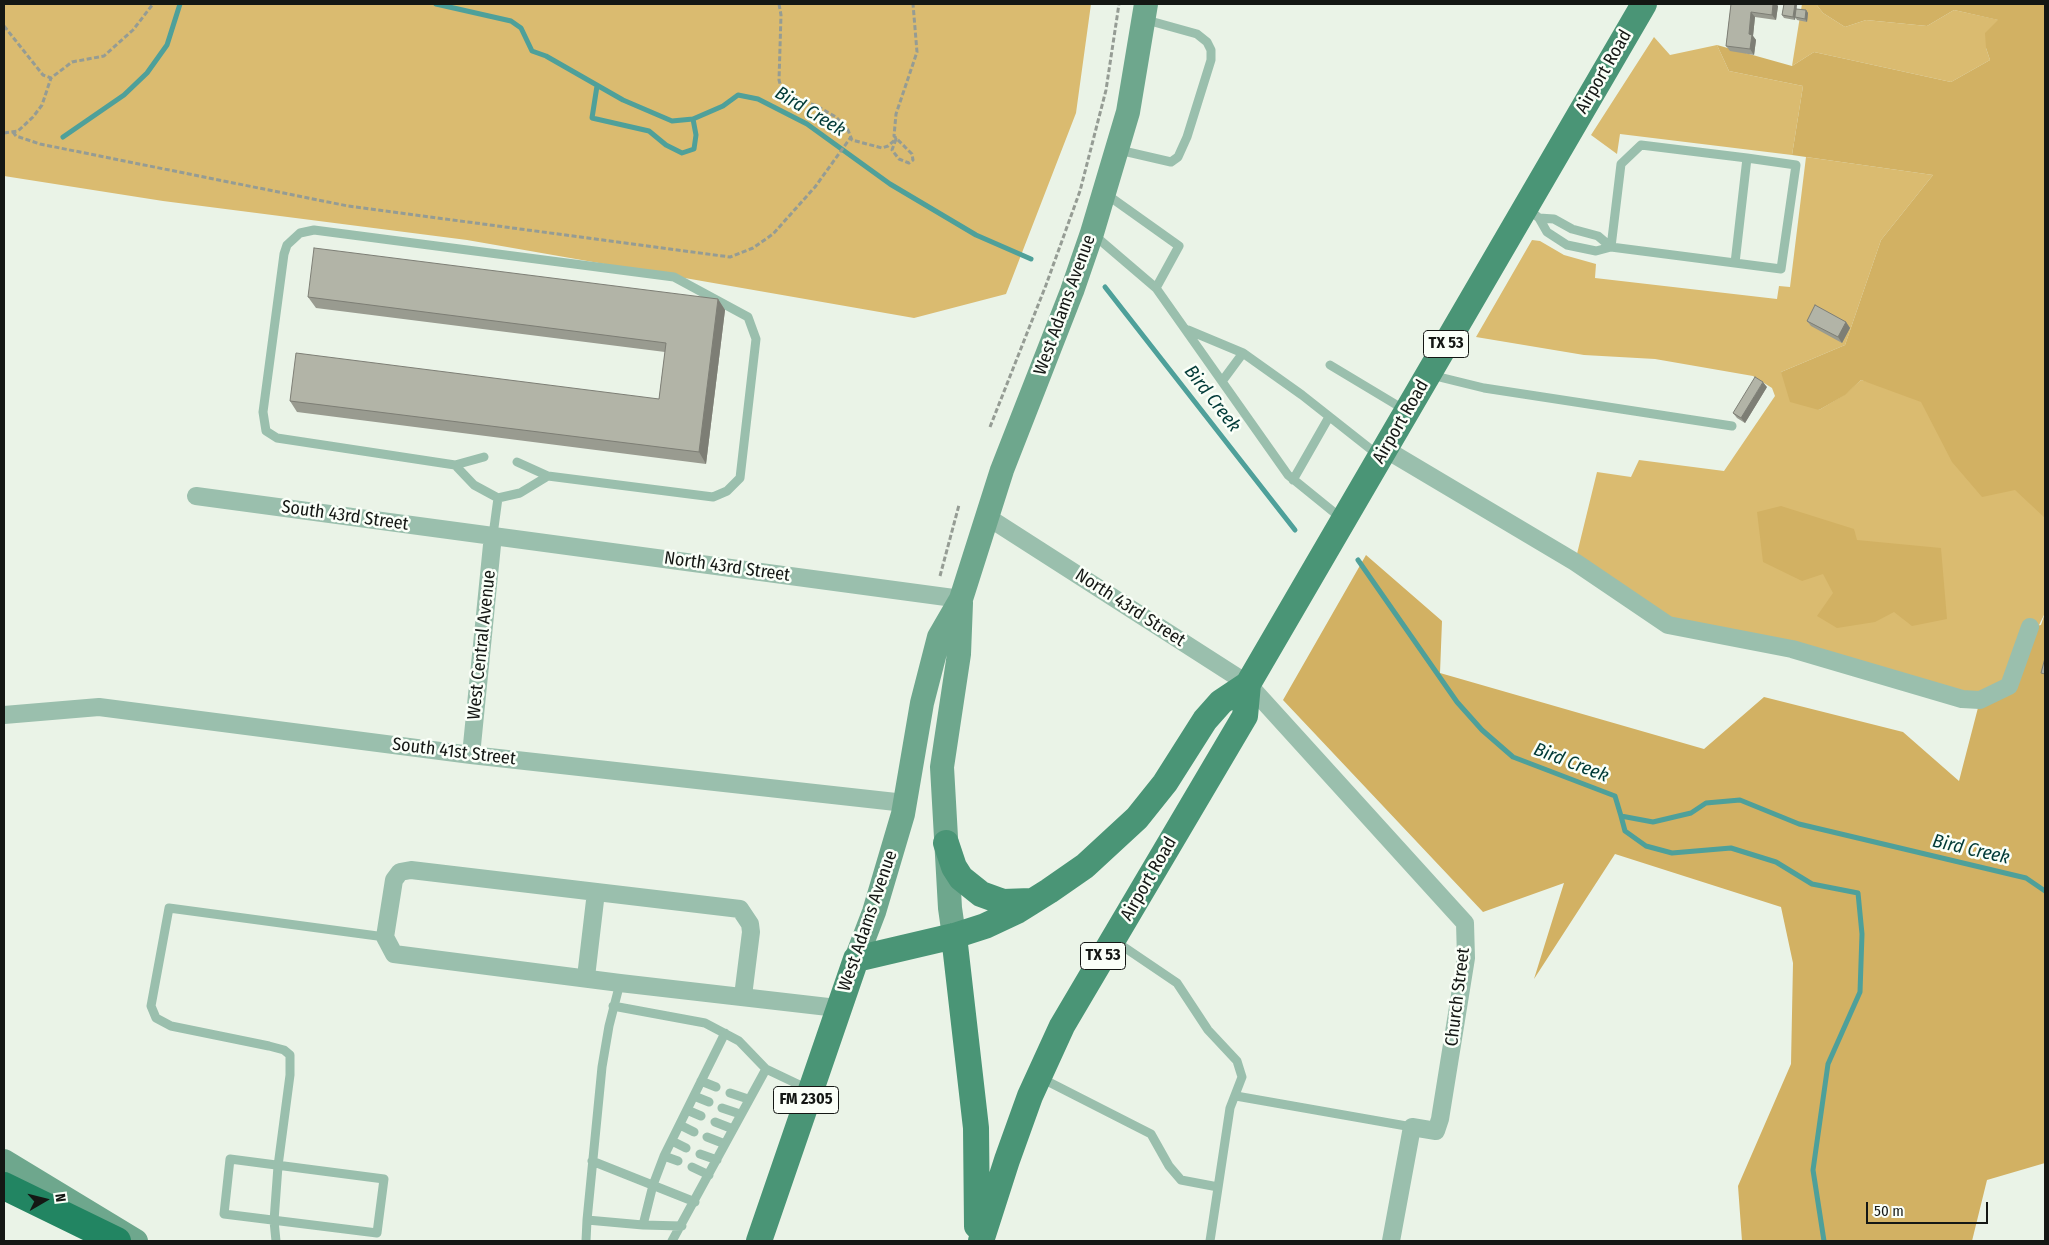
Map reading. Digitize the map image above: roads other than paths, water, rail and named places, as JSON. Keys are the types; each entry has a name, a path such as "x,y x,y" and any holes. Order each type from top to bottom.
{"highway":[{"path":"4,1186 117,1241"}],"main road":[{"name":"Airport Road","path":"981,1241 1006,1160 1038,1077 1062,1026 1245,716 1248,684 1428,375 1532,213 1644,4"},
{"name":"West Adams Avenue","path":"759,1241 837,1008 874,912 905,803 930,670 939,638 961,599 1002,470 1072,291 1092,233 1128,112 1144,11"},
{"name":"West Adams Avenue","path":"954,936 942,767 960,654 961,599"},
{"name":"Airport Road","path":"856,959 954,936 985,926 1036,899 1085,866 1137,818 1165,783 1205,720 1221,702 1248,684"},
{"path":"946,843 954,867 961,878 981,894 1003,902 1026,902 1036,899"},
{"path":"954,936 976,1128 978,1184 977,1241"},
{"path":"4,1161 136,1241"}],"street":[{"path":"1383,453 1575,562 1668,625 1792,649 1962,698 1980,700 2009,686 2030,627"},
{"name":"South 43rd Street","path":"196,496 493,535"},
{"name":"North 43rd Street","path":"986,516 1248,684"},
{"name":"North 43rd Street","path":"493,535 961,599"},
{"name":"West Central Avenue","path":"471,755 493,535"},
{"name":"Church Street","path":"1248,684 1465,923 1466,958 1440,1119 1436,1131 1412,1127"},
{"name":"South 41st Street","path":"4,715 99,707 471,755 905,803"},
{"path":"743,996 751,932 750,924 740,909 411,870 400,872 394,880 386,937 394,954 837,1008"},
{"path":"586,977 596,892"},
{"path":"1391,1241 1412,1127"}],"lane":[{"path":"1117,149 1171,162 1178,157 1187,138 1210,60 1211,50 1207,42 1197,34 1144,11"},
{"path":"1532,213 1547,232 1567,246 1596,251 1611,247 1780,269 1796,165 1641,145 1621,164 1611,247"},
{"path":"1735,263 1747,158"},
{"path":"1104,192 1179,246 1156,288"},
{"path":"1532,213 1554,219 1572,229 1598,236 1611,247"},
{"path":"484,457 455,465 277,438 266,431 263,412 284,254 287,244 300,233 322,232 674,277 748,317 756,339 740,478 727,491 713,497 548,476 517,462"},
{"path":"1092,233 1156,288 1188,330 1293,480 1344,520"},
{"path":"1188,330 1244,353 1329,416 1383,453"},
{"path":"1223,380 1244,353"},
{"path":"1330,365 1407,411"},
{"path":"1428,375 1484,388 1732,426"},
{"path":"1293,480 1329,416"},
{"path":"455,465 474,485 498,498 520,493 548,476"},
{"path":"493,535 498,498"},
{"path":"276,1241 274,1221 278,1166 290,1076 290,1055 284,1050 269,1046 172,1026 156,1018 151,1006 169,908 386,937"},
{"path":"1113,940 1177,983 1208,1030 1237,1061 1242,1077 1230,1108 1210,1241"},
{"path":"586,1241 602,1067 613,1006 620,983"},
{"path":"613,1006 704,1023 739,1041 766,1069 810,1090"},
{"path":"643,1226 652,1185 664,1156 725,1033"},
{"path":"672,1241 682,1226 748,1099 766,1069"},
{"path":"1038,1077 1151,1134 1169,1166 1181,1180 1218,1187"},
{"path":"701,1081 716,1087"},
{"path":"730,1093 748,1099"},
{"path":"694,1096 709,1102"},
{"path":"1236,1096 1412,1127"},
{"path":"722,1108 740,1114"},
{"path":"687,1110 702,1116"},
{"path":"715,1122 733,1129"},
{"path":"680,1125 694,1132"},
{"path":"707,1138 725,1144"},
{"path":"672,1141 686,1148"},
{"path":"700,1154 717,1160"},
{"path":"664,1156 678,1161"},
{"path":"230,1159 278,1166 384,1179 377,1233 224,1214 230,1159"},
{"path":"592,1161 695,1202"},
{"path":"692,1167 709,1175"},
{"path":"587,1220 643,1226 682,1226"}],"waterway":[{"path":"63,137 124,95 147,73 167,45 180,4"},
{"name":"Bird Creek","path":"436,4 511,21 521,28 532,51 546,56 623,100 672,121 693,119 723,106 738,95 758,99 807,124 890,184 976,235 1031,259"},
{"path":"597,86 592,118 649,131 666,145 682,153 694,149 696,135 693,119"},
{"name":"Bird Creek","path":"1105,287 1295,530"},
{"name":"Bird Creek","path":"1358,560 1457,702 1482,730 1513,757 1615,796 1621,816 1653,822 1691,813 1706,803 1740,800 1799,824 2026,878 2045,891"},
{"path":"1621,816 1625,831 1646,846 1672,853 1731,848 1776,862 1812,884 1858,893 1862,934 1860,992 1828,1064 1813,1170 1824,1241"}]}
